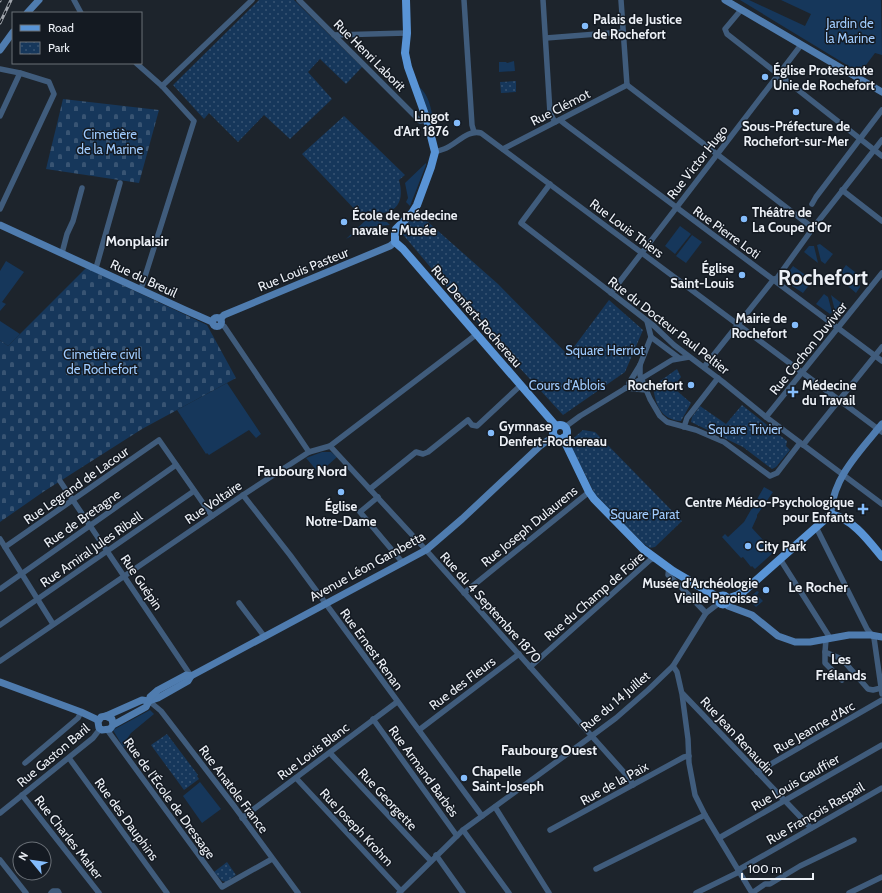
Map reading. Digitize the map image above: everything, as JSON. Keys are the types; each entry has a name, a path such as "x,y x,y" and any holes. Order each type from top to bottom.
{"main road":[{"path":"28,12 39,0"},
{"path":"724,0 882,92"},
{"path":"395,242 396,229 412,213 417,205 435,152 427,120 408,67 405,53 407,33 405,1"},
{"path":"0,50 12,33"},
{"name":"Rue du Breuil","path":"0,225 192,313 218,322"},
{"name":"Rue Louis Pasteur","path":"218,322 224,315 390,246 395,242"},
{"name":"Rue Denfert-Rochereau","path":"395,242 556,426"},
{"path":"562,425 565,427 567,433 563,438 554,436 553,432 556,426 562,425"},
{"path":"723,600 743,592 831,514 832,504 843,474 881,428"},
{"name":"Avenue Léon Gambetta","path":"110,728 144,709 149,702 188,681 191,676 426,550 462,519 540,446 554,436"},
{"path":"563,438 589,492 644,549 655,558 669,567 674,568 723,600 728,606 752,615 785,640 801,642 849,635 871,635 882,637"},
{"path":"831,514 841,517 860,530 882,557"},
{"path":"0,682 81,712 98,720"},
{"name":"Avenue Léon Gambetta","path":"106,716 142,700 149,702"},
{"path":"106,716 112,719 110,728 100,729 98,720 101,717 106,716"}],"street":[{"path":"74,0 80,12"},
{"path":"162,86 252,0"},
{"name":"Rue Henri Laborit","path":"299,0 420,121 427,120"},
{"path":"435,152 444,149 474,132 472,125 464,0"},
{"path":"543,0 550,113 558,121"},
{"path":"622,0 627,85 813,228"},
{"path":"741,10 725,29 725,32 882,156"},
{"path":"546,38 623,32"},
{"path":"334,34 407,33"},
{"name":"Rue Victor Hugo","path":"611,293 801,45"},
{"path":"137,64 162,86 194,121 141,289"},
{"path":"0,69 20,73 49,82 54,94 0,209"},
{"path":"0,116 20,73"},
{"name":"Rue Clémot","path":"503,149 627,85"},
{"path":"812,204 882,110"},
{"name":"Rue Pierre Loti","path":"558,121 565,124 882,361"},
{"name":"Rue Louis Thiers","path":"474,132 481,133 802,372 881,428"},
{"path":"704,367 774,279 777,278 813,228 882,140"},
{"path":"96,268 120,184"},
{"name":"Rue du Docteur Paul Peltier","path":"550,184 521,223 647,321 674,345 766,417 882,504"},
{"path":"62,253 82,188"},
{"path":"842,190 882,221"},
{"name":"Rue Cochon Duvivier","path":"766,417 882,273"},
{"path":"624,388 633,378 640,365 651,337 647,321"},
{"path":"218,322 224,326 309,452"},
{"name":"Rue Voltaire","path":"0,661 243,495 309,452 330,446 477,334"},
{"path":"651,337 662,339 674,345 672,360"},
{"path":"651,337 679,358"},
{"path":"640,365 640,375 650,400 660,416 667,422 701,432 724,442 770,476 778,472 840,400 882,347"},
{"path":"565,427 624,388 672,360 689,356"},
{"path":"684,427 691,412 718,378"},
{"path":"370,489 416,452 423,454 428,452 468,420 472,425 477,426 521,385"},
{"path":"624,388 646,390"},
{"name":"Rue Legrand de Lacour","path":"5,547 159,440 176,465"},
{"name":"Rue du 4 Septembre 1870","path":"330,446 519,654 630,779 633,785"},
{"path":"176,465 212,516"},
{"name":"Rue de Bretagne","path":"0,589 176,465"},
{"name":"Rue Guépin","path":"60,481 191,676"},
{"name":"Rue Amiral Jules Ribell","path":"0,625 194,491"},
{"name":"Rue Joseph Dulaurens","path":"464,593 589,492"},
{"name":"Rue Ernest Renan","path":"243,495 482,816"},
{"path":"378,498 360,512 403,563"},
{"path":"816,527 871,635 874,638 881,691 868,689 842,658 825,652"},
{"path":"0,539 53,624"},
{"name":"Rue du Champ de Foire","path":"530,667 650,560 655,558"},
{"path":"780,559 828,639 825,652 825,663 842,680"},
{"path":"669,567 668,575 706,613"},
{"name":"Rue du 14 Juillet","path":"400,892 463,830 592,736 632,704 673,666 706,613 723,600"},
{"path":"239,603 264,636"},
{"name":"Rue des Fleurs","path":"419,730 519,654"},
{"path":"673,666 677,672 682,694 693,789 705,815 752,893 765,884 770,884 800,866 854,840"},
{"name":"Rue Jean Renaudin","path":"682,694 811,828"},
{"name":"Rue Jeanne d'Arc","path":"757,772 882,700"},
{"name":"Rue Anatole France","path":"149,702 161,711 298,893"},
{"name":"Rue Louis Blanc","path":"242,818 397,702"},
{"path":"25,763 78,718 81,712"},
{"name":"Rue Armand Barbès","path":"373,719 457,836"},
{"name":"Rue de l'École de Dressage","path":"110,728 222,887 272,859"},
{"name":"Rue Gaston Baril","path":"0,813 93,738 100,729"},
{"name":"Rue Louis Gauffier","path":"719,838 882,745"},
{"name":"Rue Georgette","path":"330,753 431,861"},
{"name":"Rue de la Paix","path":"550,830 684,757 689,756"},
{"name":"Rue des Dauphins","path":"69,758 167,893"},
{"name":"Rue Joseph Krohm","path":"296,778 400,892"},
{"name":"Rue François Raspail","path":"696,893 739,871 882,788"},
{"name":"Rue Charles Maher","path":"22,795 99,893"},
{"path":"495,807 549,893"},
{"path":"596,869 705,815"},
{"path":"463,830 510,893"},
{"path":"436,855 463,893"},
{"path":"0,860 26,893"},
{"path":"849,893 882,877"},
{"path":"50,893 53,891 58,891 59,893"}],"green space":[{"path":"259,0 294,0 362,67 346,84 320,59 308,72 332,99 290,139 264,115 238,142 209,113 204,119 173,85"},
{"name":"Jardin de la Marine","path":"740,0 749,0 805,26 811,14 781,0 881,0 882,55 875,53 860,73"},
{"path":"514,61 515,71 499,72 499,62 507,63"},
{"path":"516,81 516,92 501,93 500,82"},
{"path":"419,87 423,90 428,99 434,126"},
{"name":"Cimetière de la Marine","path":"63,99 159,110 139,183 46,169"},
{"path":"344,116 405,175 399,180 401,196 399,203 396,208 391,211 377,213 368,211 360,215 302,154"},
{"path":"426,163 410,206 406,202 408,198 405,183"},
{"name":"Cours d'Ablois","path":"416,215 420,215 498,284 568,355 609,300 643,330 625,372 563,415 468,312 400,231"},
{"path":"368,218 387,222 390,225 368,227 346,239"},
{"path":"680,226 691,234 675,254 665,246"},
{"path":"692,235 702,242 686,263 676,256"},
{"path":"820,244 833,254 825,264 821,261 817,245"},
{"path":"809,246 814,246 818,263 804,252"},
{"path":"6,261 24,272 2,302 6,304 0,311 0,271"},
{"path":"846,265 860,276 858,279 843,278 839,275"},
{"path":"793,266 807,277 790,277 788,273"},
{"name":"Cimetière civil de Rochefort","path":"86,268 207,325 236,378 142,429 43,492 0,522 0,340 8,346"},
{"path":"790,280 806,280 810,284 803,293 789,284"},
{"path":"842,281 858,282 860,287 856,293"},
{"path":"824,294 828,297 832,312 830,314 816,304"},
{"path":"831,295 845,306 841,312 835,311"},
{"path":"0,321 20,334 8,346 0,340"},
{"path":"677,369 681,377 675,385 676,390 691,403 681,421 668,418 663,414 657,404 653,386"},
{"path":"227,383 261,434 256,438 249,430 209,455 207,453 206,454 177,410"},
{"name":"Square Trivier","path":"742,405 787,441 786,446 790,450 776,467 772,469 743,447 691,422 692,417 700,406 726,424"},
{"name":"Square Parat","path":"583,430 595,432 682,521 655,547 650,548 643,543 595,494 569,442"},
{"path":"322,452 331,452 337,457 319,473 306,458"},
{"path":"764,487 773,492 757,515 752,528 774,552 755,569 752,566 751,567 743,557 741,558 722,537 725,534 728,537 744,522"},
{"path":"757,591 759,592 757,595 763,601 756,607 749,600 750,597"},
{"path":"150,710 154,714 131,733 127,739 130,743 123,747 113,730"},
{"path":"167,734 198,775 197,776 199,779 184,790 151,745"},
{"path":"200,782 221,809 202,823 183,796"},
{"path":"227,862 236,875 226,882 222,881 214,872"}],"railway":[{"path":"0,23 11,0"}],"place":[{"name":"Palais de Justice de Rochefort","path":"585,26"},
{"name":"Église Protestante Unie de Rochefort","path":"765,77"},
{"name":"Sous-Préfecture de Rochefort-sur-Mer","path":"796,112"},
{"name":"Lingot d'Art 1876","path":"457,123"},
{"name":"Théâtre de La Coupe d'Or","path":"744,219"},
{"name":"École de médecine navale - Musée","path":"344,222"},
{"name":"Église Saint-Louis","path":"742,275"},
{"name":"Mairie de Rochefort","path":"795,325"},
{"name":"Rochefort","path":"691,385"},
{"name":"Médecine du Travail","path":"793,392"},
{"name":"Gymnase Denfert-Rochereau","path":"491,433"},
{"name":"Église Notre-Dame","path":"341,492"},
{"name":"Centre Médico-Psychologique pour Enfants","path":"863,509"},
{"name":"City Park","path":"748,546"},
{"name":"Musée d'Archéologie Vieille Paroisse","path":"766,590"},
{"name":"Chapelle Saint-Joseph","path":"464,778"}],"district":[{"name":"Monplaisir","path":"137,241"},
{"name":"Rochefort","path":"823,277"},
{"name":"Faubourg Nord","path":"302,471"},
{"name":"Le Rocher","path":"818,587"},
{"name":"Les Frélands","path":"841,668"},
{"name":"Faubourg Ouest","path":"549,750"}],"park label":[{"name":"Square Herriot","path":"605,350"}]}
